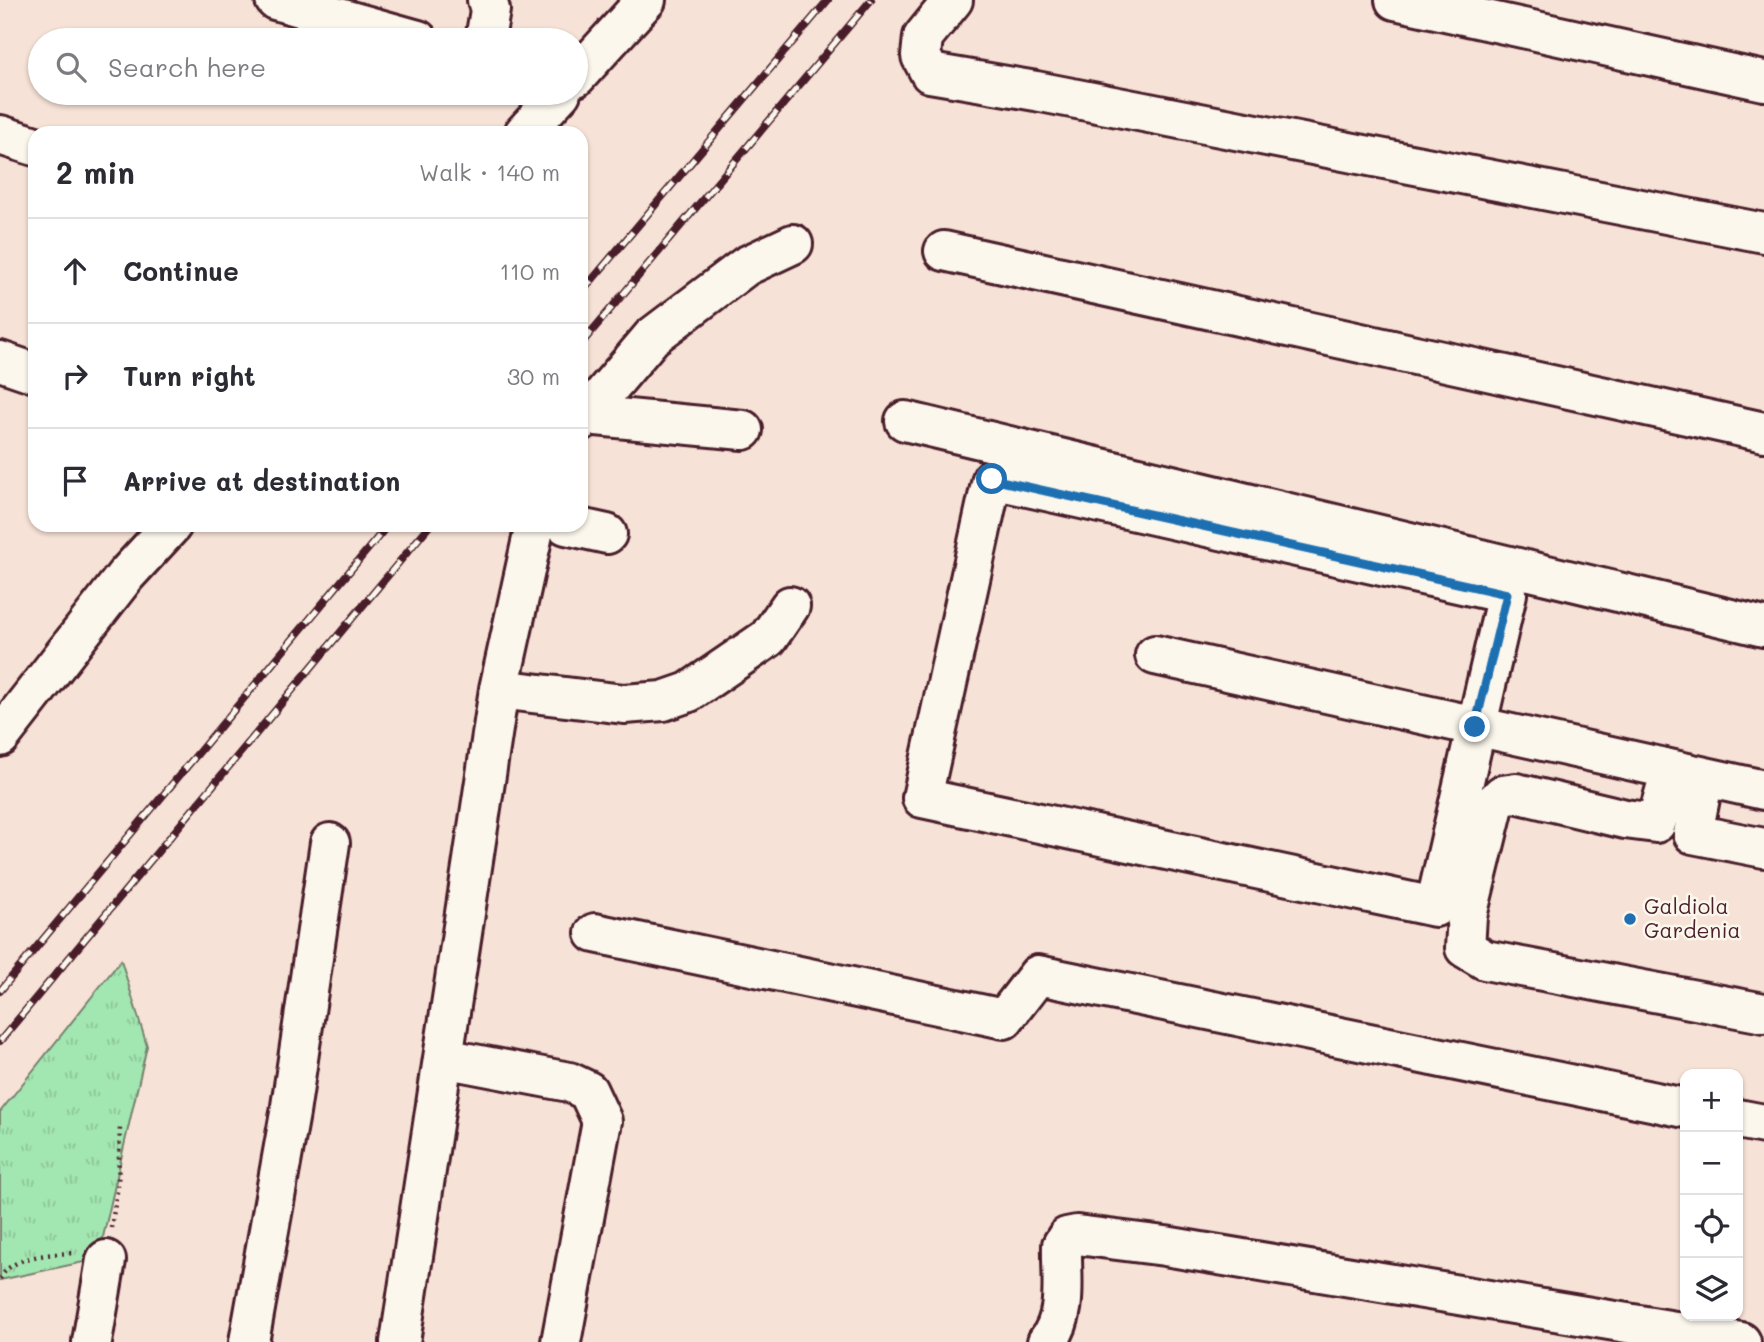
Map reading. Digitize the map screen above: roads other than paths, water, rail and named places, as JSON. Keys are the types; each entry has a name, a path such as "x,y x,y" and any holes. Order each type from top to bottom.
{"street":[{"path":"275,0 375,28"},
{"path":"487,0 490,10 487,28"},
{"path":"588,64 646,0"},
{"path":"953,0 923,37 921,57 930,73 1764,233"},
{"path":"1395,0 1764,81"},
{"path":"530,126 550,105"},
{"path":"0,135 28,144"},
{"path":"588,412 652,337 746,266 793,244"},
{"path":"944,251 1764,432"},
{"path":"0,361 28,371"},
{"path":"588,418 743,430"},
{"path":"905,421 1764,627"},
{"path":"992,479 1507,594 1488,730 1435,908 922,798 992,479"},
{"path":"588,530 607,534"},
{"path":"5,722 126,575 166,532"},
{"path":"400,1342 499,689 533,532"},
{"path":"499,689 624,704 663,701 689,692 768,638 790,606"},
{"path":"1154,655 1764,790"},
{"path":"1688,774 1693,834 1764,848"},
{"path":"1688,774 1656,823 1625,819 1516,793 1502,795 1495,802 1466,916 1465,948 1485,960 1764,1013"},
{"path":"249,1342 290,1114 330,843"},
{"path":"595,933 1004,1019 1038,975 1680,1107"},
{"path":"443,1058 569,1082 588,1091 602,1121 561,1342"},
{"path":"1743,1120 1764,1124"},
{"path":"1047,1342 1054,1333 1063,1298 1062,1244 1067,1237 1077,1235 1165,1246 1741,1342"},
{"path":"92,1342 106,1260"}],"railway":[{"path":"588,285 828,0"},
{"path":"588,336 871,0"},
{"path":"0,991 382,532"},
{"path":"0,1041 424,532"}],"place":[{"name":"Galdiola Gardenia","path":"1630,919"}]}
